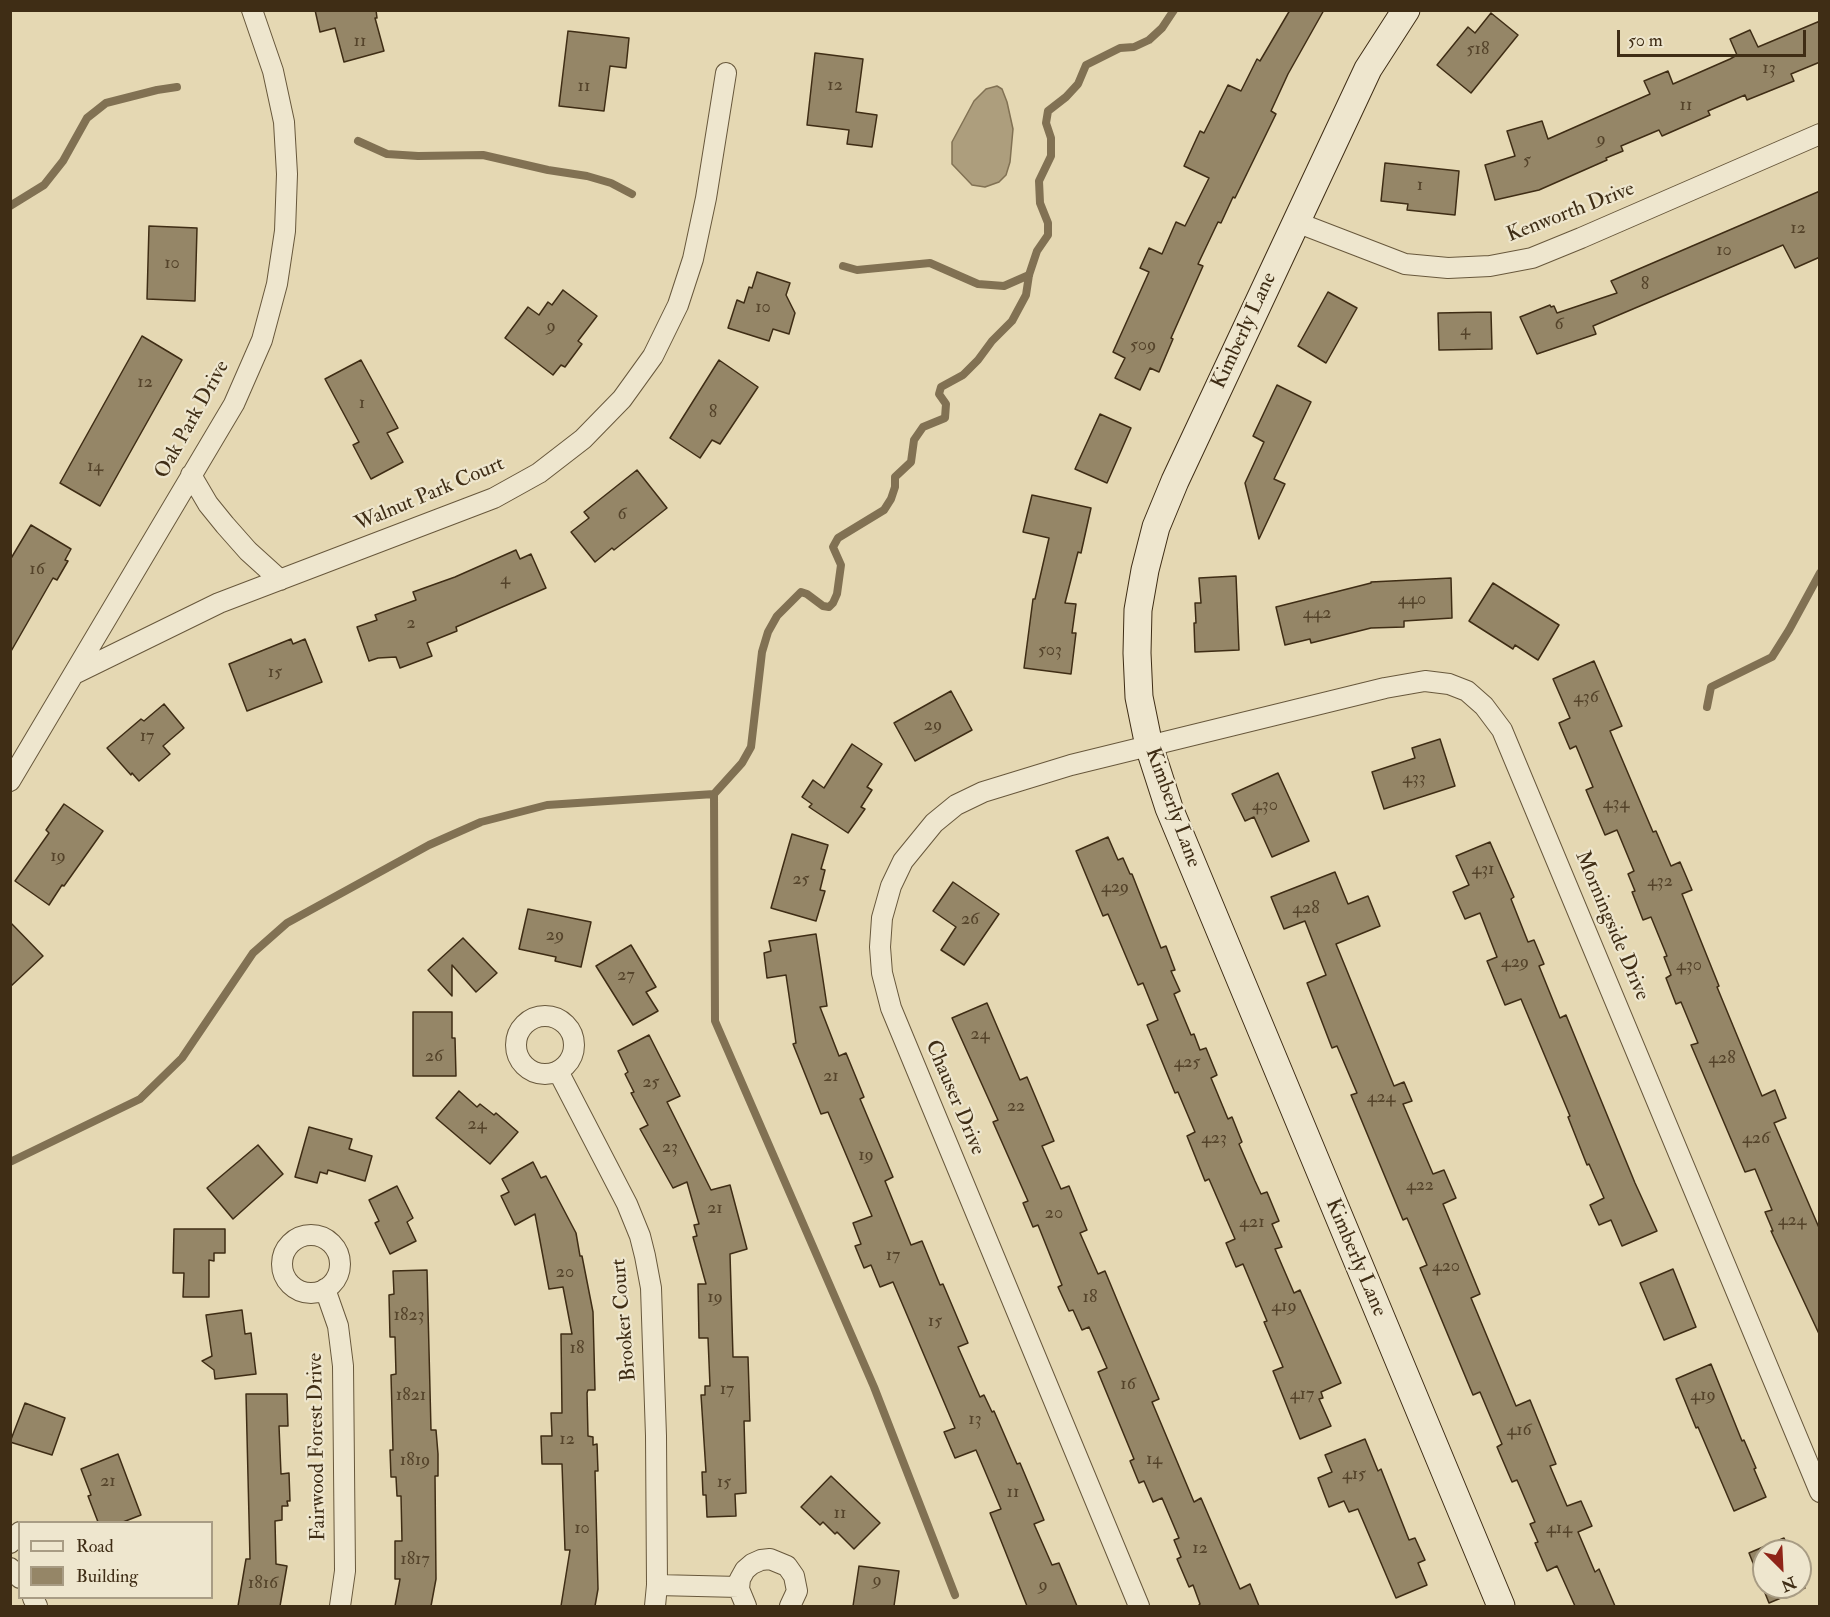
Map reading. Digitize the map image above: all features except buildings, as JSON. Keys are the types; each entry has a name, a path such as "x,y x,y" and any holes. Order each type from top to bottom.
{"street":[{"name":"Oak Park Drive","path":"10,781 234,404 262,340 277,284 285,231 287,174 284,122 273,71 252,10"},
{"name":"Kimberly Lane","path":"1406,10 1368,69 1175,481 1156,527 1144,570 1138,610 1139,697 1149,746 1169,808 1501,1606"},
{"name":"Walnut Park Court","path":"76,673 219,603 494,498 548,466 583,439 622,399 652,356 678,305 693,259 706,198 726,73"},
{"name":"Kenworth Drive","path":"1296,222 1406,264 1448,268 1490,266 1532,258 1820,134"},
{"path":"191,475 208,504 225,525 248,551 280,580"},
{"name":"Morningside Drive","path":"1149,746 1363,693 1425,681 1449,684 1467,692 1484,706 1502,730 1516,761 1820,1492"},
{"name":"Chauser Drive","path":"1139,1606 891,1008 882,973 880,947 882,918 891,886 903,861 934,822 956,805 1017,780 1149,746"},
{"name":"Brooker Court","path":"558,1071 627,1204 640,1236 651,1287 656,1436 657,1585 655,1606"},
{"name":"Fairwood Forest Drive","path":"325,1289 338,1326 343,1366 345,1571 340,1606"},
{"path":"746,1606 741,1599 740,1579 752,1564 770,1559 787,1566 797,1582 797,1591 790,1606"},
{"path":"657,1585 739,1587"}],"shaded area":[{"path":"997,86 1002,89 1007,102 1013,129 1010,162 1006,175 999,182 985,187 972,185 952,164 952,142 974,101 986,89"}],"waterway":[{"path":"955,1595 874,1387 715,1021 714,794 742,763 751,747 762,652 768,632 777,616 801,592 823,606 829,607 833,603 837,594 841,565 833,547 838,538 884,510 891,499 895,477 911,462 914,440 923,427 945,418 946,404 939,394 941,387 963,375 978,360 992,341 1012,321 1026,295 1029,275 1037,251 1048,235 1048,223 1040,203 1039,181 1051,156 1051,138 1046,123 1048,111 1078,84 1086,65 1120,48 1134,47 1149,40 1162,28 1174,10"},
{"path":"10,206 44,185 63,161 87,118 106,103 177,87"},
{"path":"358,141 387,154 483,155 548,170 587,176 611,183 632,194"},
{"path":"843,266 857,270 930,263 978,284 1004,286 1029,275"},
{"path":"1707,707 1711,687 1772,657 1820,573"},
{"path":"10,1162 140,1099 182,1058 253,953 287,923 429,845 481,822 547,805 714,794"}]}
